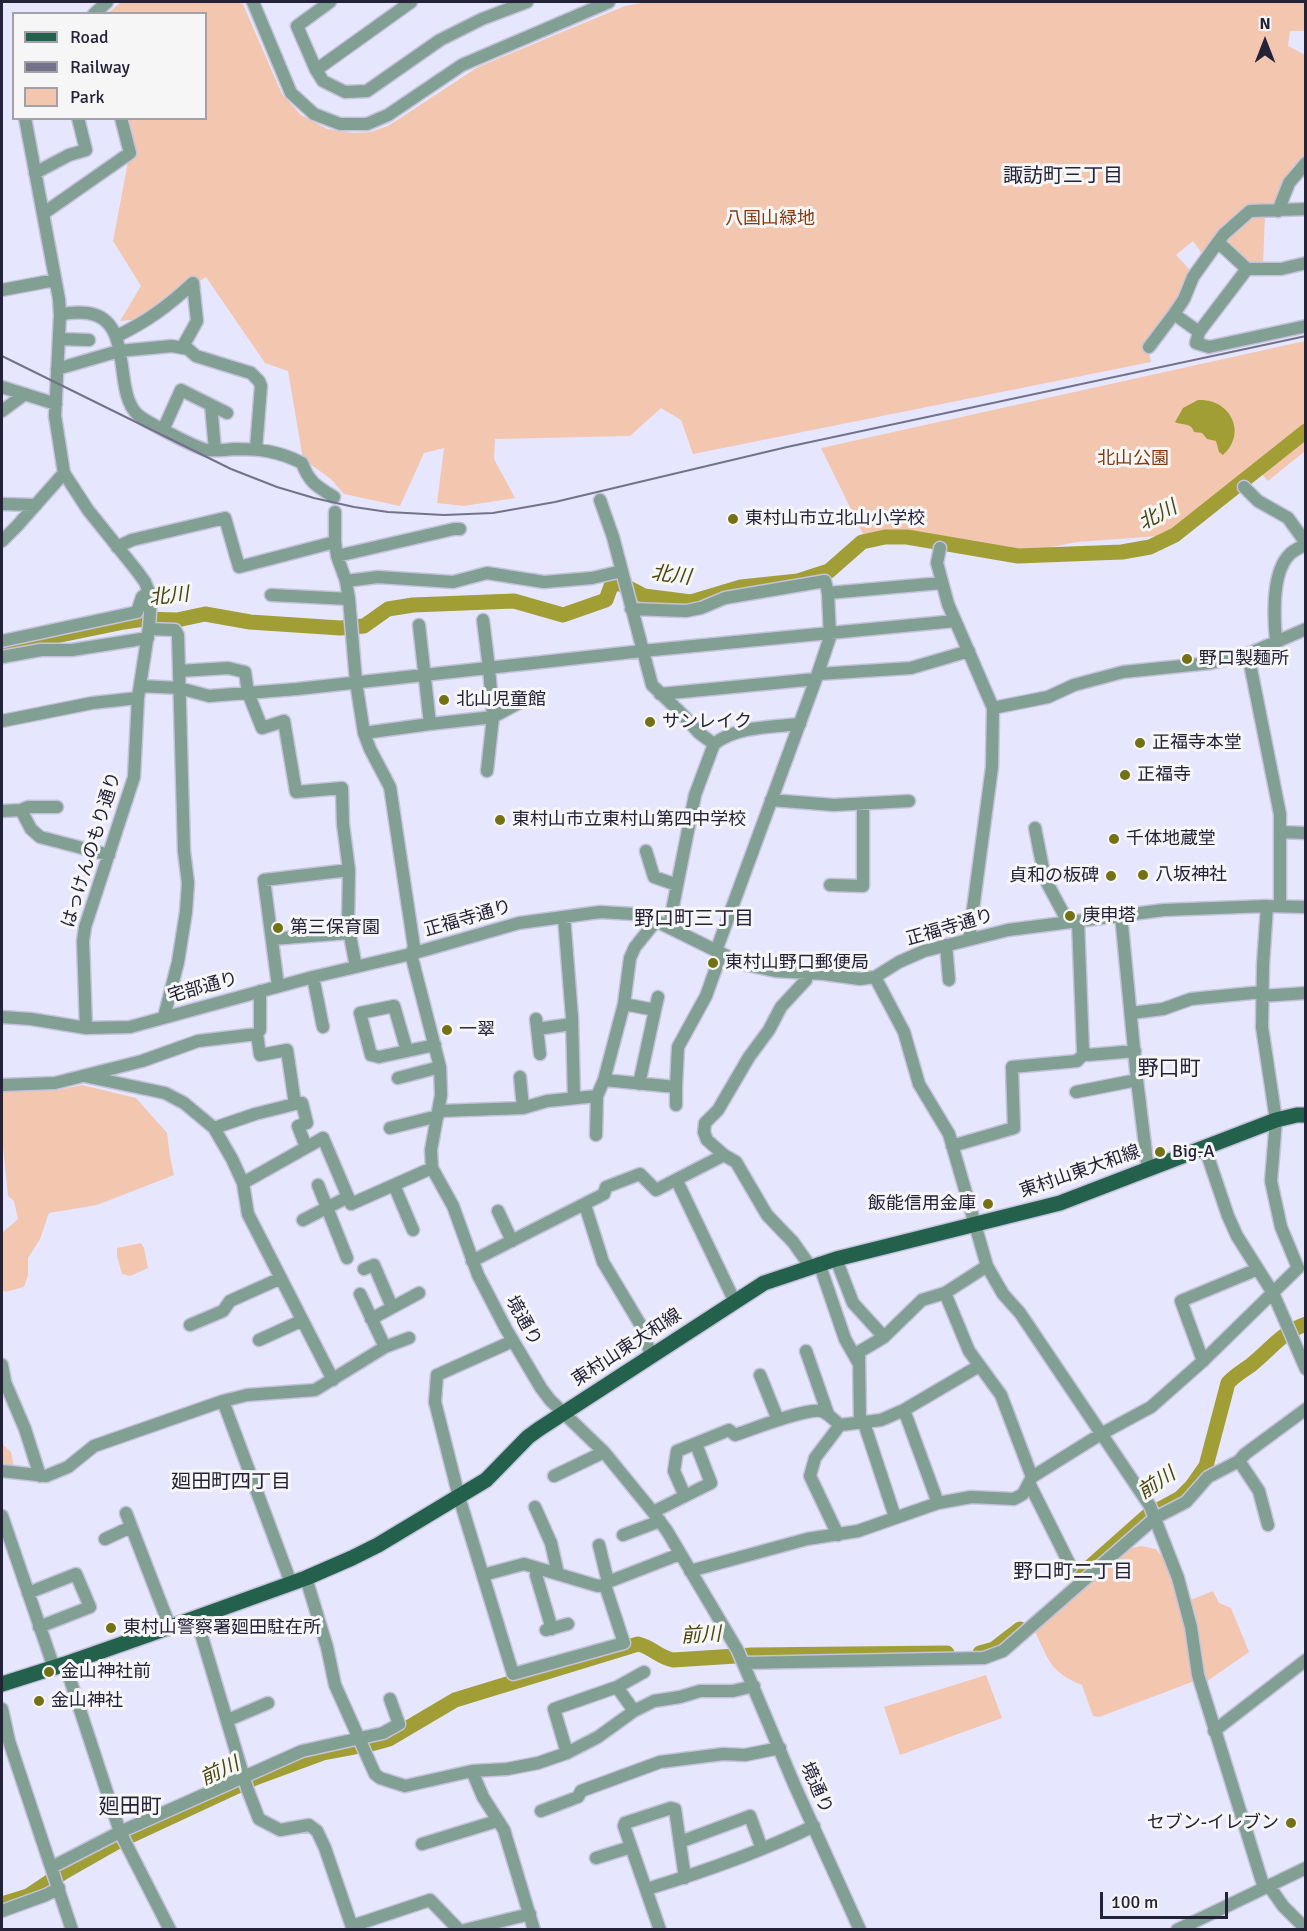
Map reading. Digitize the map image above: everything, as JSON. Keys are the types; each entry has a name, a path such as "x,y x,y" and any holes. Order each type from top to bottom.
{"main road":[{"name":"東村山東大和線","path":"2,1683 60,1666 306,1578 378,1545 486,1480 528,1437 734,1300 764,1283 836,1259 1060,1203 1303,1111"}],"street":[{"path":"253,2 291,93 314,114 340,124 367,124 388,116 462,64 609,2"},
{"path":"330,2 297,26 323,81 345,92 367,91 440,40 526,2"},
{"path":"316,70 411,2"},
{"name":"はっけんのもり通り","path":"25,120 44,213 60,315 56,416 64,473 88,510 137,570 149,591 149,627 139,692 134,777 91,905 84,934 86,1028"},
{"path":"35,172 86,150 78,120"},
{"path":"44,213 130,153 122,120"},
{"path":"1278,211 1288,183 1305,163"},
{"path":"1149,347 1184,299 1193,277 1218,242 1250,211 1305,209"},
{"path":"1218,242 1247,270 1281,269 1305,263"},
{"path":"1247,270 1199,332 1196,343 1209,347 1305,326"},
{"path":"2,290 55,280"},
{"path":"117,336 145,323 166,308 193,283 197,321 182,348"},
{"path":"60,315 70,312 95,314 104,320 117,336 128,396 137,414 163,430 205,450 256,449 282,453 302,463 306,476 314,485 334,497"},
{"path":"1174,314 1199,332"},
{"path":"59,339 89,340"},
{"path":"57,369 119,351 161,346 182,348 196,356 251,373 261,386 256,449"},
{"path":"2,387 56,404"},
{"path":"163,430 181,390 227,413"},
{"path":"2,411 25,394"},
{"path":"211,405 215,450"},
{"path":"2,541 64,473"},
{"path":"1244,487 1258,501 1288,518 1305,544 1289,555 1280,570 1274,616 1276,641"},
{"path":"600,500 652,685 699,733 714,744"},
{"path":"2,504 36,505"},
{"path":"243,1183 323,1138 351,1204 432,1168 431,1150 441,1095 440,1067 411,954 414,947 390,788 364,733 356,682 349,599 335,542 335,512"},
{"path":"117,547 132,540 225,518 239,567 335,542"},
{"path":"337,556 460,529"},
{"path":"940,548 937,563 941,583 993,708 992,767 969,939"},
{"path":"346,581 378,578 453,582 487,573 544,582 623,576"},
{"path":"630,605 686,611 701,608 725,598 825,581 828,593 830,633 817,677 771,800 706,996 678,1047 676,1106"},
{"path":"828,593 941,583"},
{"path":"2,641 137,612 142,597 149,591"},
{"path":"271,595 349,599"},
{"path":"483,620 493,717 487,771"},
{"path":"2,721 139,692 179,688 209,696 248,693 642,651 955,621"},
{"path":"420,625 430,724"},
{"path":"2,657 34,651 72,650 149,627 175,630 178,635 184,851 188,883 182,938 164,1017"},
{"path":"993,708 1048,696 1123,672 1211,663 1248,654 1305,629"},
{"path":"660,694 911,668 969,651"},
{"path":"690,1571 807,1539 858,1531 938,1503 971,1497 1014,1499 1023,1494 1030,1480 1101,1434 1151,1407 1203,1361 1298,1268 1281,1227 1271,1181 1276,1120 1262,1027 1262,994 1274,906 1280,814 1248,654"},
{"path":"178,671 228,668 245,672 248,693 262,728 284,721 296,792 342,788 343,825 349,870 349,933 356,967"},
{"path":"364,733 493,717 519,703"},
{"path":"669,926 695,795 714,744 750,729 800,724"},
{"path":"771,800 834,805 909,801"},
{"path":"830,885 863,886 863,804"},
{"path":"2,811 21,810 28,807 57,807"},
{"path":"21,810 31,830 40,837 109,855"},
{"path":"1035,828 1045,879 1073,921 1083,1051 1088,1055 1135,1051"},
{"path":"1280,832 1305,833"},
{"path":"646,851 654,877 677,885"},
{"path":"278,986 264,880 349,870"},
{"name":"正福寺通り","path":"411,954 519,923 600,912 634,914 656,921 743,964 775,971 860,979 875,977 899,962 924,951 1008,930 1164,910 1305,907"},
{"path":"1121,915 1148,1170"},
{"path":"564,917 572,1024 574,1098"},
{"path":"596,1135 597,1096 604,1080 624,1004 630,958 656,921"},
{"path":"272,939 349,933"},
{"path":"946,945 949,980"},
{"name":"宅部通り","path":"2,1017 86,1028 130,1027 278,986 411,954"},
{"path":"806,973 806,980 781,1007 718,1110 705,1123 704,1132 707,1140 736,1162 766,1215 815,1265 844,1339 858,1362"},
{"path":"313,977 322,1028"},
{"path":"875,977 904,1032 919,1084 949,1134 987,1266 1003,1294 1020,1313 1153,1513 1178,1578 1191,1627 1198,1675 1214,1731 1266,1887 1305,1929"},
{"path":"260,991 260,1030 257,1034 260,1055 287,1050 295,1104"},
{"path":"1131,1013 1163,1009 1191,999 1305,993"},
{"path":"639,1084 658,997"},
{"path":"624,1004 655,1010"},
{"path":"407,1051 394,1006 360,1013 371,1055 379,1057 407,1051 435,1045"},
{"path":"540,1054 537,1024 572,1024"},
{"path":"2,1085 55,1083 142,1061 198,1041 257,1034"},
{"path":"952,1146 1014,1128 1011,1067 1077,1061 1085,1053"},
{"path":"398,1078 440,1067"},
{"path":"84,1076 165,1093 184,1103 213,1128 232,1159 243,1183 248,1214 279,1279 333,1380"},
{"path":"520,1077 523,1108"},
{"path":"604,1080 676,1087"},
{"path":"1076,1092 1137,1080"},
{"path":"390,1128 439,1114 523,1108 547,1101 597,1096"},
{"path":"213,1128 302,1102 307,1123 298,1126 306,1147"},
{"path":"1205,1148 1227,1216 1273,1293 1305,1370"},
{"path":"472,1261 585,1205 604,1194 606,1187 640,1174 656,1190 724,1155"},
{"name":"境通り","path":"432,1168 453,1206 472,1261 513,1341 541,1388 563,1413 604,1452 656,1516 741,1658 860,1929"},
{"path":"677,1181 734,1300"},
{"path":"318,1185 347,1258"},
{"path":"394,1185 414,1230"},
{"path":"303,1220 348,1197"},
{"path":"585,1205 603,1262 640,1324 651,1355"},
{"path":"498,1211 512,1241"},
{"path":"836,1259 853,1303 884,1337"},
{"path":"364,1269 374,1265 392,1307"},
{"path":"895,1517 862,1423 859,1352 884,1337 922,1300 945,1293 987,1266"},
{"path":"1203,1361 1181,1301 1258,1269"},
{"path":"190,1324 207,1313 223,1311 230,1300 279,1279"},
{"path":"371,1319 419,1293"},
{"path":"945,1293 969,1351 1001,1395 1030,1480 1071,1567"},
{"path":"360,1294 385,1347"},
{"path":"260,1340 301,1321"},
{"path":"1290,1332 1305,1332"},
{"path":"2,1471 46,1476 68,1467 94,1446 223,1401 247,1395 315,1390 385,1347 409,1338"},
{"path":"513,1341 437,1375 435,1402 459,1497 513,1674 624,1643 606,1583 599,1545"},
{"path":"806,1351 828,1414"},
{"path":"2,1365 5,1382 25,1429 40,1476"},
{"path":"838,1535 810,1476 815,1458 840,1425 881,1420 904,1410 979,1366"},
{"path":"760,1375 778,1420"},
{"path":"223,1401 291,1583"},
{"path":"741,1658 935,1656 984,1658 1003,1651 1153,1513 1186,1502 1208,1477 1239,1461 1305,1409"},
{"path":"904,1410 938,1503"},
{"path":"685,1496 674,1471 677,1451 729,1430 735,1435 778,1420 820,1411 828,1414 840,1425"},
{"path":"623,1535 685,1496 711,1483 696,1444"},
{"path":"554,1476 604,1452"},
{"path":"1239,1461 1259,1491 1268,1525"},
{"path":"535,1507 551,1543 558,1574"},
{"path":"126,1513 170,1627"},
{"path":"2,1516 39,1627 60,1666 122,1835 170,1929"},
{"path":"105,1539 131,1527"},
{"path":"483,1575 524,1564 598,1586 680,1554"},
{"path":"537,1568 536,1575 548,1630 568,1624"},
{"path":"28,1593 76,1574 90,1607 39,1627"},
{"path":"306,1578 327,1647 335,1685 375,1774 380,1778 405,1786 472,1771 507,1769 538,1763 567,1753 598,1737 634,1711 654,1701 700,1691 733,1691 754,1686"},
{"path":"196,1617 245,1781 259,1819 280,1830 309,1825 317,1831 352,1928 430,1900 459,1929"},
{"path":"1214,1731 1305,1660"},
{"path":"567,1753 554,1708 617,1687 644,1672"},
{"path":"617,1687 634,1711"},
{"path":"52,1868 245,1781 302,1751 361,1743 383,1733 399,1724 390,1699"},
{"path":"228,1720 268,1703"},
{"path":"2,1709 12,1751 72,1929"},
{"path":"541,1811 578,1797 581,1791 660,1762 723,1754 745,1755 780,1748"},
{"path":"472,1771 483,1797 504,1830 534,1929"},
{"path":"660,1929 624,1826 625,1823 671,1808 675,1809 685,1878"},
{"path":"680,1842 750,1816 762,1848"},
{"path":"422,1844 497,1821"},
{"path":"646,1890 784,1841 814,1826"},
{"path":"596,1858 631,1846"},
{"path":"1177,1929 1305,1868"},
{"path":"2,1911 46,1895 58,1888"},
{"path":"465,1929 530,1914"}],"green space":[{"name":"八国山緑地","path":"121,2 242,2 282,94 301,115 327,129 354,133 370,132 388,126 478,67 625,6 646,2 1305,2 1305,31 1290,31 1288,46 1305,55 1305,161 1279,201 1264,209 1249,209 1203,255 1193,241 1176,255 1192,272 1172,312 1148,346 1151,362 693,454 681,420 661,408 630,436 495,439 494,459 515,498 464,506 437,503 444,448 424,453 400,506 344,494 331,479 303,459 288,371 265,363 206,277 141,319 120,321 141,286 113,241 131,146 124,120 207,120 207,12 109,12"},
{"path":"1251,214 1265,215 1263,265 1247,265 1225,244 1224,239"},
{"name":"北山公園","path":"1305,341 1305,451 1268,481 1253,465 1169,532 1159,536 1077,542 1031,551 890,530 863,534 821,448"},
{"path":"82,1085 136,1098 167,1133 174,1175 97,1205 49,1213 40,1239 28,1258 28,1275 24,1287 5,1292 2,1289 2,1233 18,1219 14,1201 8,1196 2,1136 2,1092 58,1090"},
{"path":"141,1243 148,1268 130,1276 122,1274 117,1248"},
{"path":"2,1444 11,1452 14,1468 2,1468"},
{"path":"1141,1546 1156,1549 1164,1559 1189,1629 1192,1682 1099,1717 1093,1716 1082,1685 1057,1670 1035,1632 1127,1549"},
{"path":"1213,1591 1219,1603 1231,1608 1249,1652 1206,1682 1199,1666 1188,1601"},
{"path":"986,1675 1002,1718 900,1755 884,1707"}],"shaded area":[{"path":"1198,400 1219,405 1232,418 1235,427 1234,437 1223,455 1219,452 1216,441 1207,439 1202,433 1194,432 1189,425 1175,422 1183,408"}],"waterway":[{"name":"北川","path":"2,647 124,622 144,619 177,620 205,614 250,622 340,628 364,626 388,609 413,605 514,601 563,615 606,600 611,586 619,583 644,596 691,602 741,587 798,581 829,571 862,542 885,537 907,537 1018,556 1122,552 1150,547 1175,535 1306,431"},
{"name":"前川","path":"1076,1579 1147,1516 1180,1498 1192,1486 1206,1466 1228,1383 1283,1337 1306,1324"},
{"name":"前川","path":"980,1653 994,1649 1020,1629"},
{"name":"前川","path":"2,1904 28,1896 115,1843 255,1778 323,1753 389,1739 455,1700 638,1644 673,1660 752,1655 947,1653"}],"railway":[{"path":"2,356 231,469 277,487 354,507 388,512 444,515 493,513 555,502 787,447 1306,336"}],"place":[{"name":"東村山市立北山小学校","path":"733,519"},
{"name":"野口製麺所","path":"1187,659"},
{"name":"北山児童館","path":"444,700"},
{"name":"サンレイク","path":"650,722"},
{"name":"正福寺本堂","path":"1140,743"},
{"name":"正福寺","path":"1125,775"},
{"name":"東村山市立東村山第四中学校","path":"500,820"},
{"name":"千体地蔵堂","path":"1114,839"},
{"name":"八坂神社","path":"1143,875"},
{"name":"貞和の板碑","path":"1111,876"},
{"name":"庚申塔","path":"1070,916"},
{"name":"第三保育園","path":"278,928"},
{"name":"東村山野口郵便局","path":"713,963"},
{"name":"一翠","path":"447,1030"},
{"name":"Big-A","path":"1160,1152"},
{"name":"飯能信用金庫","path":"988,1204"},
{"name":"東村山警察署廻田駐在所","path":"111,1628"},
{"name":"金山神社前","path":"49,1672"},
{"name":"金山神社","path":"39,1701"},
{"name":"セブン-イレブン","path":"1291,1823"}],"district":[{"name":"諏訪町三丁目","path":"1063,177"},
{"name":"野口町三丁目","path":"694,920"},
{"name":"野口町","path":"1169,1069"},
{"name":"廻田町四丁目","path":"231,1483"},
{"name":"野口町二丁目","path":"1073,1573"},
{"name":"廻田町","path":"130,1807"}]}
